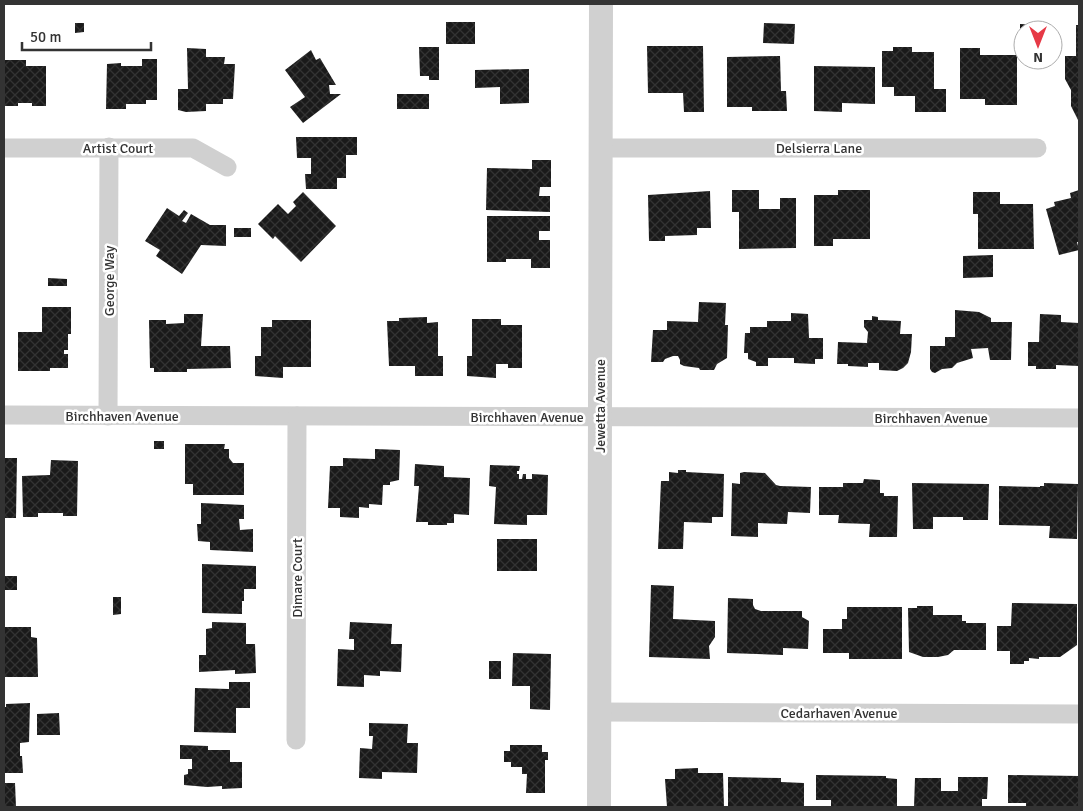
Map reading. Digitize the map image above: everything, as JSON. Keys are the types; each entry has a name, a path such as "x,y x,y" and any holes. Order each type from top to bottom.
{"street":[{"name":"Jewetta Avenue","path":"598,807 601,4"},
{"name":"George Way","path":"108,416 109,147"},
{"name":"Artist Court","path":"4,148 193,148 227,167"},
{"name":"Delsierra Lane","path":"600,148 1037,148"},
{"name":"Birchhaven Avenue","path":"4,415 1079,418"},
{"name":"Dimare Court","path":"296,740 297,416"},
{"name":"Cedarhaven Avenue","path":"599,712 1079,714"}],"building":[{"path":"446,22 475,22 475,44 446,44"},
{"path":"75,23 84,23 84,32 75,33"},
{"path":"764,23 795,24 794,44 763,43"},
{"path":"1076,25 1079,25 1079,122 1071,106 1071,90 1065,79 1065,56 1076,56"},
{"path":"647,46 703,46 704,112 684,112 683,93 648,93"},
{"path":"419,47 439,47 439,80 429,80 429,76 420,76"},
{"path":"893,47 912,47 912,52 934,52 934,89 946,89 946,112 915,112 915,96 894,96 894,87 882,87 882,51 893,51"},
{"path":"187,48 206,49 206,57 225,57 224,64 235,64 233,99 223,99 223,104 206,104 206,111 186,112 178,110 178,89 188,89"},
{"path":"960,48 980,48 980,55 1013,55 1013,70 1017,70 1017,105 985,105 985,99 960,99"},
{"path":"311,50 316,60 320,58 336,85 329,85 330,94 341,94 303,123 290,107 305,97 285,70"},
{"path":"780,56 781,91 786,91 787,111 752,111 752,107 727,107 727,57"},
{"path":"142,59 157,59 157,100 146,100 146,104 126,104 126,109 106,109 107,64 121,63 121,66 142,66"},
{"path":"4,60 26,60 26,66 46,66 46,106 18,103 18,106 4,106"},
{"path":"814,66 875,67 875,104 842,103 842,112 814,111"},
{"path":"529,69 529,103 500,104 500,87 475,88 475,70"},
{"path":"397,94 429,94 429,109 397,109"},
{"path":"296,137 357,137 357,155 346,155 346,178 337,178 337,189 306,189 305,174 311,174 311,158 297,158"},
{"path":"532,160 551,160 551,187 540,187 539,196 550,196 550,212 486,210 487,168 532,169"},
{"path":"732,190 759,190 759,209 780,209 780,198 796,198 796,248 739,249 739,212 732,212"},
{"path":"838,190 870,190 870,239 833,239 833,246 814,246 814,195 838,195"},
{"path":"1079,190 1079,242 1077,242 1079,250 1059,255 1046,209 1055,206 1054,202 1071,198 1070,193"},
{"path":"710,191 711,228 697,228 697,235 665,236 665,241 649,241 648,195"},
{"path":"303,192 336,226 301,262 275,236 273,239 258,224 278,204 288,214 296,206 293,202"},
{"path":"973,192 1000,192 1000,204 1033,204 1034,249 978,249 978,214 973,214"},
{"path":"167,208 179,216 184,210 188,213 182,221 186,223 191,214 210,225 226,225 226,246 201,245 182,274 156,256 160,250 145,241"},
{"path":"487,216 550,216 550,231 539,231 539,240 550,240 550,268 531,268 531,259 506,259 506,262 487,262"},
{"path":"234,228 251,228 251,237 234,237"},
{"path":"993,255 993,277 963,278 963,256"},
{"path":"48,278 67,279 67,286 48,286"},
{"path":"699,302 726,303 725,325 728,325 727,358 717,364 714,370 700,370 699,368 684,366 680,364 678,356 665,359 663,362 651,362 653,330 667,330 667,321 698,322"},
{"path":"42,307 71,307 71,334 68,334 68,350 64,350 64,354 68,354 68,368 50,368 50,371 18,371 18,332 42,332"},
{"path":"955,310 979,312 991,318 991,322 1012,322 1011,360 990,360 988,348 971,349 973,358 957,363 952,368 942,369 935,373 932,372 930,369 930,346 945,346 945,337 955,337"},
{"path":"791,313 808,314 809,338 823,338 823,359 815,359 815,364 794,363 794,358 768,358 768,366 756,366 756,362 748,359 748,353 744,353 745,333 750,333 750,327 767,327 767,321 791,321"},
{"path":"184,314 203,314 201,346 230,346 231,368 187,369 187,372 154,372 154,368 150,368 149,320 166,320 166,324 184,323"},
{"path":"1040,314 1061,315 1061,322 1079,323 1079,366 1056,365 1056,369 1036,369 1036,366 1028,366 1028,342 1039,342"},
{"path":"872,316 878,317 878,320 901,321 900,334 912,334 911,352 908,363 903,368 897,371 879,370 879,363 868,363 868,367 837,364 838,342 867,343 868,332 864,327 864,320 872,320"},
{"path":"427,317 427,323 438,322 438,356 443,356 443,376 415,376 415,366 389,366 387,321 399,321 399,318"},
{"path":"472,319 501,319 501,325 522,325 522,368 508,368 508,364 496,364 496,378 467,376 467,356 472,356"},
{"path":"272,320 311,320 311,367 283,367 283,378 255,376 255,356 261,356 261,327 272,327"},
{"path":"154,441 164,441 164,449 154,449"},
{"path":"185,444 225,444 224,449 229,449 229,458 233,463 244,463 244,495 193,495 193,484 185,484"},
{"path":"375,449 400,450 399,480 390,482 390,485 383,485 382,505 369,504 369,508 359,507 359,518 340,517 340,508 328,508 330,466 343,466 343,458 375,459"},
{"path":"4,458 17,458 16,518 4,518"},
{"path":"51,460 78,461 77,516 63,516 63,513 38,513 38,517 23,517 22,476 50,475"},
{"path":"415,464 444,466 444,477 470,478 469,515 454,514 454,523 447,523 447,525 428,525 428,522 416,522 419,486 414,486"},
{"path":"490,465 520,466 519,471 517,471 519,479 522,479 523,474 526,474 526,479 532,479 532,474 548,475 547,515 527,515 527,525 494,524 496,487 489,486"},
{"path":"678,470 724,474 723,517 712,517 712,523 684,522 683,549 658,549 661,481 669,481 669,472 678,473"},
{"path":"740,473 765,473 776,485 780,486 811,487 810,513 788,512 787,524 758,523 758,537 731,536 732,483 740,484"},
{"path":"864,479 880,480 880,493 884,493 884,496 898,496 897,537 869,537 870,524 838,523 839,515 819,515 819,487 843,487 843,483 863,483"},
{"path":"912,483 989,484 988,520 963,520 963,517 933,517 933,529 913,529"},
{"path":"1044,483 1078,484 1077,539 1049,538 1050,526 999,525 999,486 1040,487 1044,486"},
{"path":"201,503 244,505 244,519 239,519 240,530 253,529 253,552 210,550 210,542 198,541 197,524 201,524"},
{"path":"497,539 537,539 537,571 497,571"},
{"path":"202,564 256,566 256,589 244,589 242,614 202,613"},
{"path":"4,576 17,576 17,590 4,590"},
{"path":"651,585 674,586 673,619 715,621 715,637 709,646 710,659 649,657"},
{"path":"113,597 121,597 121,614 113,615"},
{"path":"728,598 753,599 755,609 761,611 802,611 802,617 809,621 808,649 783,648 783,655 727,653"},
{"path":"1012,603 1077,604 1077,645 1060,657 1029,658 1029,661 1024,661 1024,664 1010,664 1010,651 997,651 997,626 1011,626"},
{"path":"917,606 933,606 933,615 962,615 962,621 966,621 966,623 986,623 986,650 954,650 948,655 938,657 923,657 909,652 908,608 917,608"},
{"path":"847,607 902,607 902,659 849,659 849,653 823,653 823,629 842,629 842,619 847,619"},
{"path":"212,622 246,623 246,644 255,644 256,673 235,674 235,670 199,672 199,655 206,655 206,629 212,628"},
{"path":"350,622 392,624 391,644 402,644 401,672 380,671 380,676 364,675 364,687 337,686 338,649 354,650 354,639 349,639"},
{"path":"4,627 31,627 31,637 37,638 38,677 4,677"},
{"path":"513,653 551,654 550,710 530,709 530,686 512,686"},
{"path":"489,661 501,661 501,679 489,679"},
{"path":"229,682 250,682 250,708 236,708 236,733 194,732 195,688 229,689"},
{"path":"30,703 29,742 20,743 23,773 4,773 4,707 6,707 6,704"},
{"path":"59,713 60,735 37,735 37,714"},
{"path":"369,723 408,724 407,743 418,743 417,773 382,772 382,779 359,778 360,748 372,749 373,736 369,736"},
{"path":"180,745 208,746 208,750 230,750 230,762 242,762 242,788 222,789 222,786 184,785 184,775 188,774 188,769 192,769 192,759 180,759"},
{"path":"510,745 542,745 542,752 548,752 548,760 545,760 545,793 526,793 527,774 522,774 522,767 511,767 511,762 504,762 504,751 510,751"},
{"path":"698,768 698,773 723,773 724,807 667,807 665,779 675,779 675,769"},
{"path":"816,775 886,776 886,778 897,779 897,807 831,807 831,800 816,800"},
{"path":"1008,775 1079,776 1079,807 1026,807 1026,803 1008,803"},
{"path":"728,777 781,778 781,782 804,783 804,807 728,807"},
{"path":"958,777 988,777 987,799 982,799 982,807 914,807 915,778 941,778 941,791 958,791"},
{"path":"4,783 15,783 16,807 4,807"}]}
